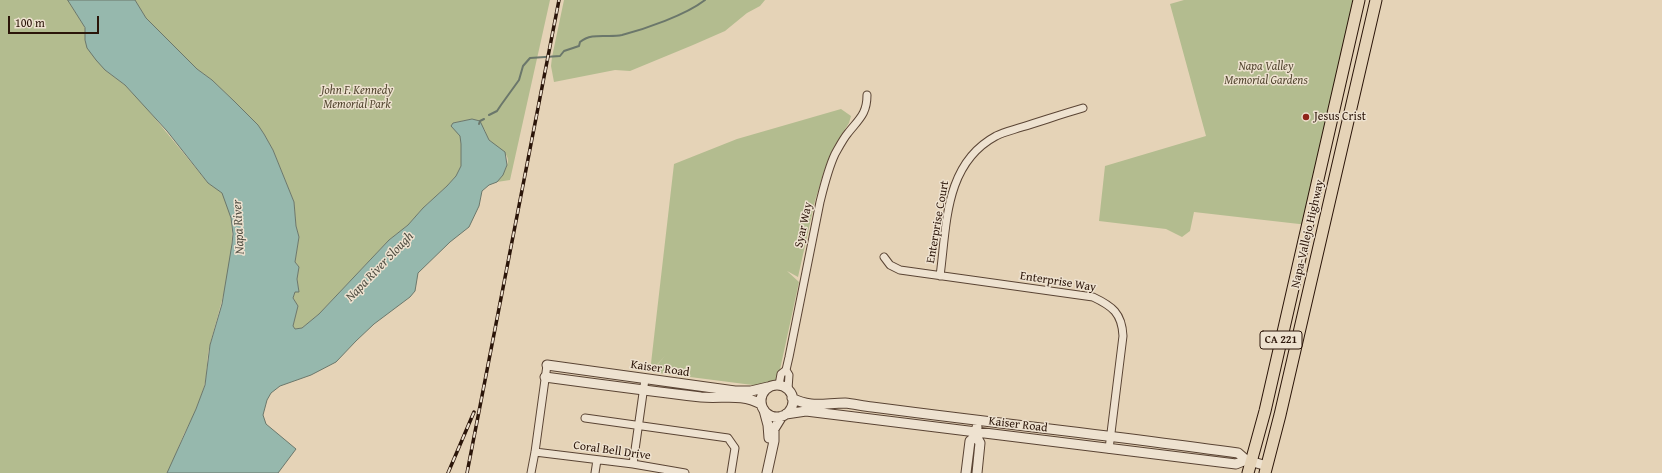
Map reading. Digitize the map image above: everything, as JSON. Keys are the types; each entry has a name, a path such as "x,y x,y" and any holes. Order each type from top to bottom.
{"main road":[{"name":"Napa-Vallejo Highway","path":"1248,473 1249,461 1310,218 1359,0"},
{"name":"Napa-Vallejo Highway","path":"1266,469 1376,0"}],"street":[{"name":"Syar Way","path":"779,385 781,374 786,370 820,202 826,181 840,146 847,134 864,112 867,104 866,95"},
{"name":"Enterprise Court","path":"940,276 951,193 957,177 971,156 990,140 1003,133 1083,108"},
{"path":"1310,218 1324,221"},
{"name":"Enterprise Way","path":"884,257 890,265 900,270 1093,297 1109,305 1121,321 1123,336 1110,449"},
{"path":"531,473 547,365"},
{"name":"Kaiser Road","path":"547,365 735,392 751,391 768,387"},
{"name":"Syar Way","path":"786,370 789,375 790,393"},
{"name":"Kaiser Road","path":"545,377 714,398 745,397 762,407"},
{"path":"633,464 645,379"},
{"path":"766,473 774,441 774,429 791,407 790,393 779,385 768,387 762,393 762,407 768,425 770,456"},
{"name":"Kaiser Road","path":"790,393 801,403 811,405 847,404 1238,453 1249,461 1266,469"},
{"path":"762,407 772,416 784,415"},
{"name":"Kaiser Road","path":"784,415 806,411 976,434 1236,464 1249,461"},
{"path":"585,418 728,438 735,448 731,473"},
{"path":"966,473 970,441 976,434 978,421"},
{"path":"976,434 980,443 977,473"},
{"name":"Coral Bell Drive","path":"535,452 633,464 685,473"},
{"path":"595,473 597,460"}],"green space":[{"path":"0,0 68,0 85,28 85,40 105,70 125,85 144,105 208,183 223,194 229,210 232,229 229,269 209,350 204,387 195,411 167,473 0,473"},
{"name":"John F. Kennedy Memorial Park","path":"135,0 550,0 510,180 497,182 505,170 508,162 507,156 493,144 488,138 485,130 472,119 453,123 460,136 461,144 461,166 456,176 408,225 389,240 319,314 302,328 295,329 293,326 298,306 293,298 295,292 299,292 297,279 299,267 295,262 299,237 296,226 294,202 273,150 258,125 212,80 197,69 146,18"},
{"path":"564,0 765,0 760,6 747,13 725,31 630,71 615,70 554,82 551,66 552,57"},
{"name":"Napa Valley Memorial Gardens","path":"1184,0 1359,0 1308,225 1194,212 1190,231 1182,237 1166,229 1099,221 1105,166 1206,136 1170,4"},
{"path":"841,109 851,116 849,123 835,145 824,171 815,201 798,277 787,271 799,282 776,388 651,372 665,356 650,372 674,164 737,139"}],"water":[{"name":"Napa River","path":"68,0 135,0 146,18 197,69 212,80 258,125 273,150 294,202 296,226 299,237 295,262 299,267 297,279 299,292 295,292 293,298 298,306 293,326 295,329 302,328 319,314 389,240 408,225 456,176 461,166 461,144 460,136 451,126 453,123 472,119 480,121 489,140 505,152 507,165 503,175 497,182 489,185 482,191 479,206 469,227 450,242 418,273 415,291 410,297 374,324 336,362 311,375 280,386 271,393 267,400 263,415 266,424 296,449 278,473 167,473 196,409 205,385 210,345 222,304 232,244 233,234 231,218 222,193 208,183 167,131 125,85 105,70 87,48 85,28"}],"waterway":[{"path":"489,115 497,111 519,80 523,66 530,58 560,56 564,51 579,46 580,42 590,37 616,36 642,29 687,11 705,0"},
{"name":"Napa River Slough","path":"479,124 480,121 484,119"}],"railway":[{"path":"467,473 559,0"},
{"path":"448,473 474,412"}],"place":[{"name":"Jesus Crist","path":"1306,117"}]}
